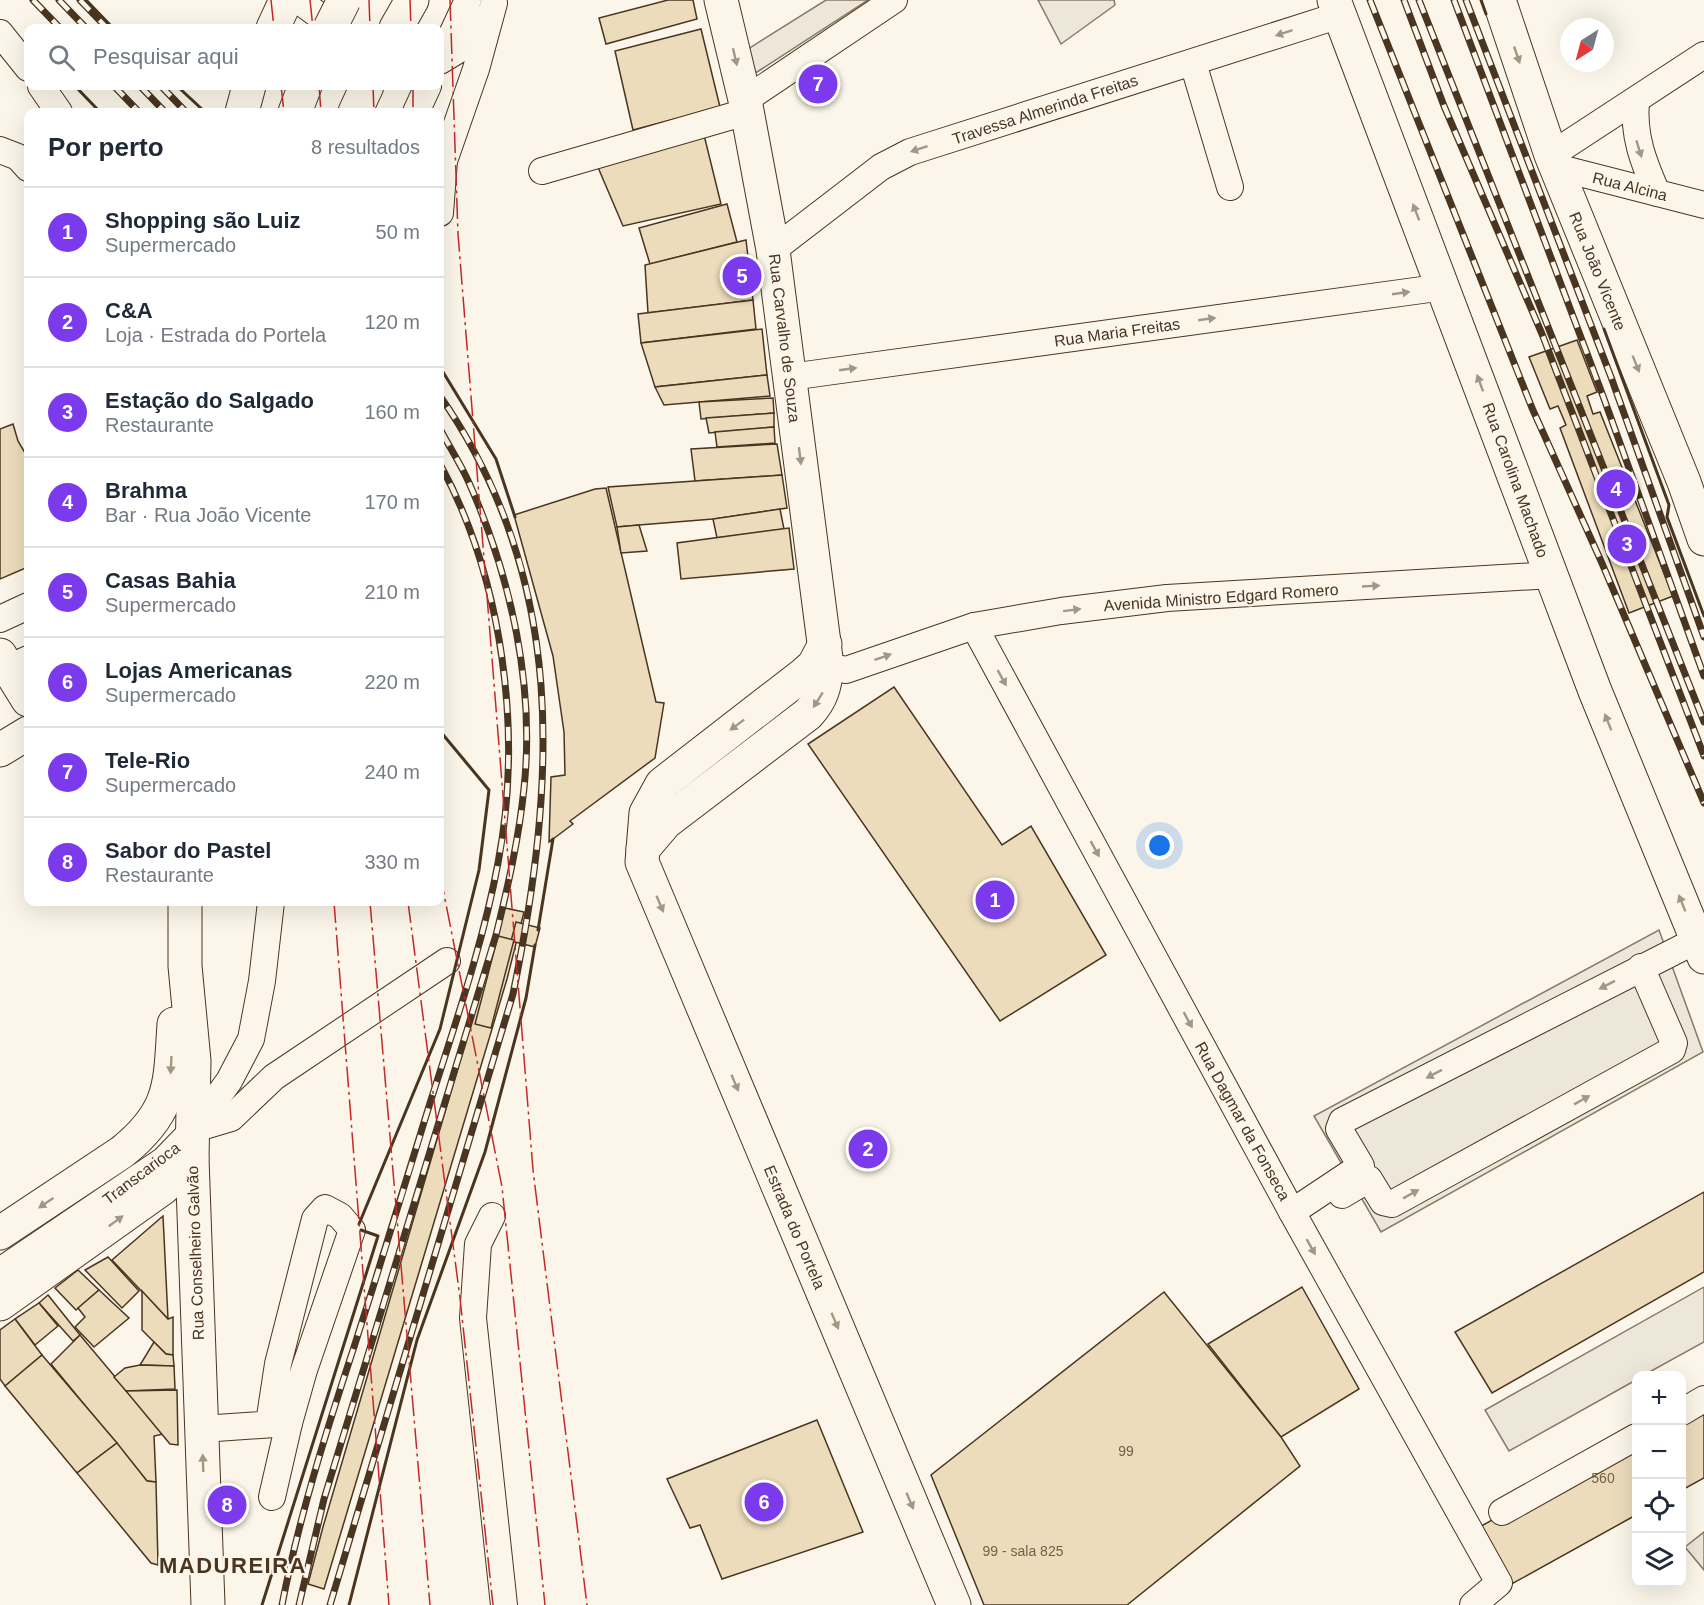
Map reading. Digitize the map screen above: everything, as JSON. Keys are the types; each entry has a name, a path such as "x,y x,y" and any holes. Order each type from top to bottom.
{"main road":[{"path":"275,24 286,0"},
{"path":"332,24 344,0"},
{"path":"398,24 412,0"},
{"name":"Rua Carvalho de Souza","path":"722,0 746,106 773,250 826,655"},
{"name":"Rua João Vicente","path":"1498,0 1553,161 1684,482 1704,539"},
{"name":"Rua Carolina Machado","path":"1337,7 1595,690 1701,950"},
{"path":"243,108 248,90"},
{"path":"297,108 303,90"},
{"path":"357,108 366,90"},
{"name":"Estrada do Portela","path":"826,655 662,784 646,813 642,862 954,1605"},
{"path":"12,661 24,690"},
{"path":"0,750 24,735"},
{"name":"Rua Conselheiro Galvão","path":"181,906 194,1061 193,1144 208,1605"},
{"path":"0,1233 122,1152 136,1140 159,1111 168,1095 174,1023 185,966"},
{"path":"0,1305 163,1188 193,1144"}],"street":[{"path":"298,0 331,24"},
{"path":"444,52 468,0"},
{"path":"542,171 746,106 894,0"},
{"path":"444,59 463,47 496,2"},
{"path":"444,161 476,69 496,2"},
{"name":"Travessa Almerinda Freitas","path":"773,250 881,167 910,152 1193,63 1337,7"},
{"path":"0,33 24,63"},
{"path":"1553,161 1704,55"},
{"path":"1193,63 1230,187"},
{"path":"44,90 56,108"},
{"path":"418,108 426,90"},
{"path":"1636,101 1634,123 1637,142 1657,193"},
{"path":"0,150 18,157 24,164"},
{"name":"Rua Alcina","path":"1553,161 1704,205"},
{"name":"Rua Maria Freitas","path":"790,377 1444,286"},
{"name":"Avenida Ministro Edgard Romero","path":"826,655 846,670 974,626 1061,611 1167,598 1551,575"},
{"path":"0,619 24,608"},
{"name":"Rua Dagmar da Fonseca","path":"974,626 1503,1594 1473,1605"},
{"name":"Transcarioca","path":"0,1271 164,1160 193,1144 251,1039 262,981 271,906"},
{"path":"1649,985 1674,1043 1672,1050 1392,1204 1383,1202 1339,1129 1342,1121 1649,985 1701,950"},
{"path":"193,1144 231,1118 274,1077 447,961"},
{"path":"1295,1217 1365,1172"},
{"path":"272,1497 279,1423 278,1364 315,1219 325,1208 340,1216 352,1230 304,1370 279,1423"},
{"path":"492,1216 478,1244 473,1318 504,1605"},
{"path":"278,1364 304,1370"},
{"path":"1686,1410 1704,1399"},
{"path":"202,1429 279,1423"},
{"path":"1502,1512 1632,1439"}],"shaded area":[{"path":"826,0 868,0 754,74 748,49"},
{"path":"1038,0 1114,0 1115,5 1061,44"},
{"path":"1659,930 1703,1052 1381,1232 1314,1116"},
{"path":"1704,1287 1704,1342 1651,1371 1632,1371 1632,1382 1509,1451 1485,1410"},
{"path":"1704,1532 1704,1570 1686,1548"}],"building":[{"path":"668,0 693,0 697,19 606,44 599,18"},
{"path":"701,29 720,107 633,130 615,51"},
{"path":"704,135 721,204 623,226 597,165"},
{"path":"727,204 737,242 650,264 639,228"},
{"path":"746,240 753,300 648,313 645,265"},
{"path":"753,300 756,329 641,343 638,314"},
{"path":"762,329 767,375 655,387 641,343"},
{"path":"1577,340 1597,392 1587,396 1593,414 1600,412 1673,596 1629,613 1560,428 1566,425 1558,406 1550,409 1529,357"},
{"path":"767,375 770,396 664,405 655,387"},
{"path":"773,398 774,413 701,419 699,402"},
{"path":"774,413 774,427 709,433 706,418"},
{"path":"13,424 24,451 24,569 0,579 0,429"},
{"path":"774,427 775,443 717,447 715,432"},
{"path":"777,444 782,475 695,481 691,449"},
{"path":"782,475 787,508 713,519 617,527 608,487"},
{"path":"606,488 656,702 664,703 655,758 570,821 573,824 549,842 551,777 565,775 564,732 553,656 514,515 595,489"},
{"path":"780,509 784,529 717,538 713,519"},
{"path":"639,525 647,551 621,553 617,527"},
{"path":"789,528 794,569 681,579 677,543"},
{"path":"894,687 1002,845 1031,826 1106,955 1000,1021 808,744"},
{"path":"505,908 524,912 507,979 324,1589 308,1584 323,1527"},
{"path":"516,922 540,928 535,947 511,941"},
{"path":"498,936 514,940 491,1028 475,1024"},
{"path":"1704,1192 1704,1272 1492,1393 1455,1332"},
{"path":"163,1216 168,1319 112,1260"},
{"path":"108,1257 139,1291 122,1308 85,1270"},
{"path":"78,1270 99,1290 76,1310 55,1288"},
{"path":"1302,1287 1359,1389 1281,1437 1208,1344"},
{"path":"99,1290 129,1318 94,1347 75,1327 85,1317 78,1308"},
{"path":"142,1291 168,1319 173,1317 173,1355 166,1354 142,1330"},
{"path":"1164,1292 1281,1437 1300,1466 1127,1605 984,1605 931,1475"},
{"path":"48,1295 80,1335 73,1341 39,1303"},
{"path":"39,1303 58,1326 35,1345 15,1319"},
{"path":"15,1319 42,1355 5,1386 0,1379 0,1330"},
{"path":"80,1335 163,1434 154,1436 156,1482 147,1481 51,1364"},
{"path":"154,1342 166,1354 173,1355 174,1366 140,1365"},
{"path":"42,1355 117,1443 77,1473 5,1386"},
{"path":"140,1365 174,1366 175,1389 126,1391 114,1377 125,1368"},
{"path":"177,1390 178,1445 170,1444 126,1391"},
{"path":"1704,1403 1704,1478 1686,1488 1686,1425 1686,1414"},
{"path":"817,1420 863,1532 722,1579 700,1525 690,1528 667,1479"},
{"path":"1632,1442 1632,1517 1508,1586 1476,1529"},
{"path":"117,1443 147,1481 156,1482 158,1565 151,1563 77,1473"}],"railway":[{"path":"33,0 56,24"},
{"path":"59,0 82,24"},
{"path":"80,0 103,24"},
{"path":"1370,0 1532,408 1601,561 1704,803"},
{"path":"1404,0 1444,106 1542,334 1704,756"},
{"path":"1419,0 1704,722"},
{"path":"1454,0 1603,396 1704,676"},
{"path":"1466,0 1611,377 1704,637"},
{"path":"118,90 135,108"},
{"path":"144,90 161,108"},
{"path":"165,90 182,108"},
{"path":"330,1605 513,994 528,915 538,838 543,761 541,685 531,611 512,538 482,466 444,403"},
{"path":"299,1605 324,1499 496,935 513,862 522,807 527,750 526,711 523,672 516,633 508,595 485,521 467,478 444,436"},
{"path":"282,1605 296,1540 323,1443 459,1014 498,863 505,813 508,762 507,710 502,658 493,607 479,557 462,509 444,472"}],"wall":[{"path":"86,0 109,24"},
{"path":"1481,0 1486,14"},
{"path":"79,90 96,108"},
{"path":"181,90 201,108"},
{"path":"1604,329 1669,505 1667,517 1704,616"},
{"path":"444,374 496,459 515,517"},
{"path":"359,1224 440,1029 479,870 489,790 444,736"},
{"path":"538,930 553,839 551,841"},
{"path":"349,1605 417,1340 485,1152 526,998 535,945"},
{"path":"262,1605 378,1236 361,1230"}],"power":[{"path":"271,0 274,24"},
{"path":"310,0 313,24"},
{"path":"369,0 370,24"},
{"path":"410,0 411,24"},
{"path":"450,0 458,234 533,1170 587,1605"},
{"path":"281,90 284,108"},
{"path":"319,90 321,108"},
{"path":"373,90 374,108"},
{"path":"413,90 413,108"},
{"path":"444,894 502,1187 545,1605"},
{"path":"334,906 389,1605"},
{"path":"370,906 430,1605"},
{"path":"409,906 460,1298 493,1605"}],"place":[{"name":"Tele-Rio","path":"818,84"},
{"name":"Casas Bahia","path":"742,276"},
{"name":"Brahma","path":"1616,489"},
{"name":"Estação do Salgado","path":"1627,544"},
{"name":"Shopping são Luiz","path":"995,900"},
{"name":"C&A","path":"868,1149"},
{"name":"Lojas Americanas","path":"764,1502"},
{"name":"Sabor do Pastel","path":"227,1505"}],"district":[{"name":"MADUREIRA","path":"233,1565"}]}
